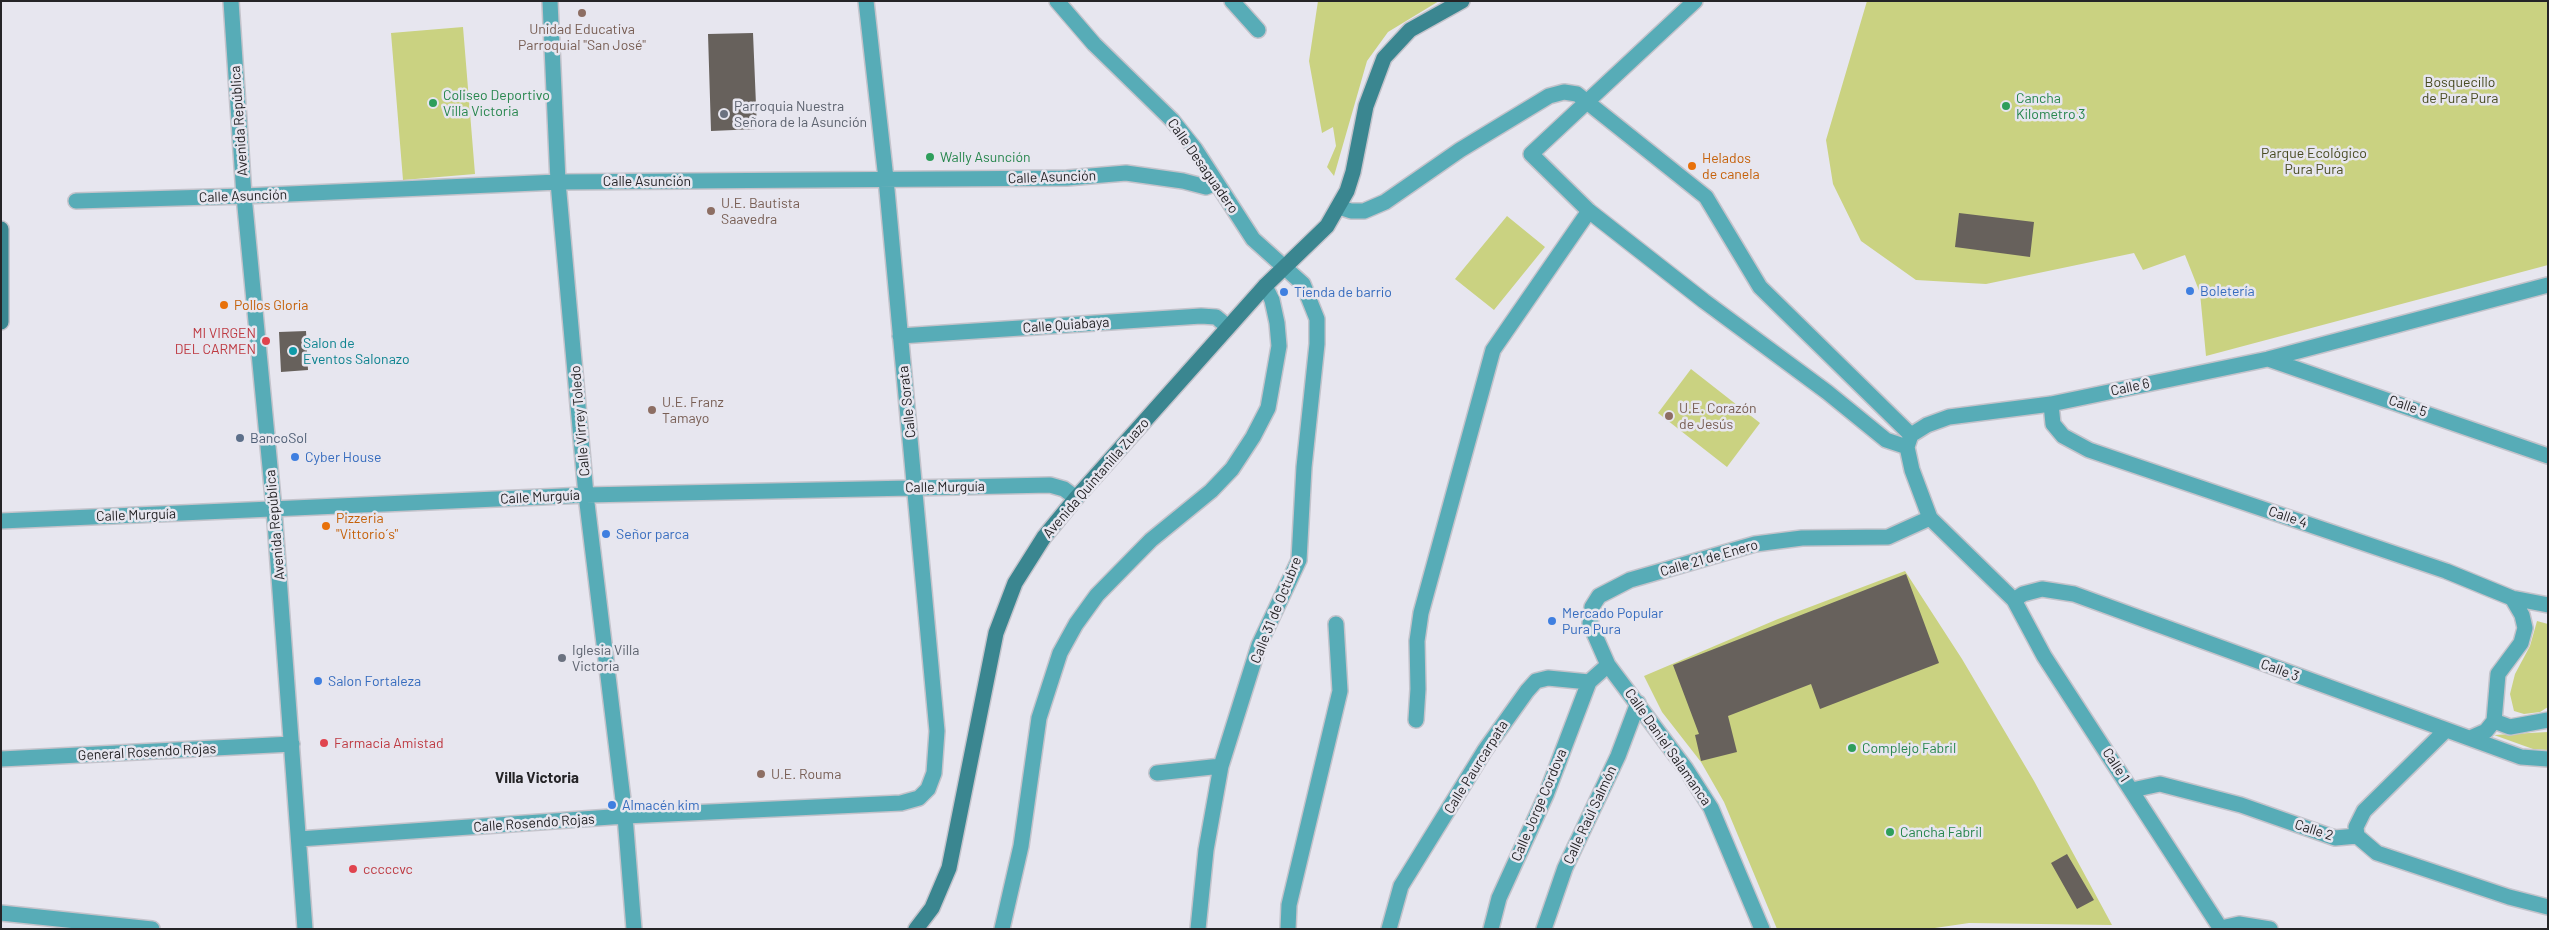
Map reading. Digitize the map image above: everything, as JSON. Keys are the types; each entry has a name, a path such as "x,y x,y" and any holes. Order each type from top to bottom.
{"street":[{"name":"Avenida República","path":"231,1 244,196 274,509 304,929"},
{"name":"Calle Virrey Toledo","path":"550,1 558,182 586,495 625,816 634,929"},
{"name":"Calle Sorata","path":"866,1 886,179 937,731 934,773 928,789 919,798"},
{"name":"Calle Desaguadero","path":"1057,1 1094,44 1172,120 1253,239 1284,267"},
{"path":"1232,1 1258,30"},
{"name":"Avenida Quintanilla Zuazo","path":"916,929 932,908 949,868 996,633 1015,583 1044,537 1076,498 1228,326 1265,286 1327,226 1339,207 1353,172 1366,106 1384,58 1410,30 1462,1"},
{"path":"1695,1 1531,154 1589,211 1704,301 1827,392 1886,440 1909,441"},
{"path":"1339,207 1351,211 1364,211 1385,202 1460,150 1549,96 1564,92 1577,94 1706,197 1760,287 1909,441 1912,470 1930,518 2014,600"},
{"name":"Calle Asunción","path":"76,201 244,196 558,182 1067,178 1126,173 1183,181 1206,187 1216,183"},
{"path":"1416,720 1418,689 1417,641 1421,614 1493,350 1589,211"},
{"path":"1,229 1,322"},
{"name":"Calle 31 de Octubre","path":"1198,929 1206,850 1221,766 1259,645 1299,560 1304,467 1317,344 1317,319 1303,284 1284,267"},
{"name":"Calle 6","path":"1909,441 1927,425 1949,417 2051,404 2268,359 2548,285"},
{"path":"1002,929 1021,846 1039,718 1060,653 1097,595 1151,540 1211,491 1232,468 1253,437 1268,408 1279,346 1278,323 1272,300 1265,286"},
{"name":"Calle Quiabaya","path":"900,336 1201,316 1216,317 1228,326"},
{"name":"Calle 5","path":"2268,359 2548,456"},
{"name":"Calle 4","path":"2051,404 2053,424 2063,436 2089,450 2446,571 2512,598 2548,605"},
{"name":"Calle Murguía","path":"1,521 586,495 1050,485 1064,489 1076,498"},
{"name":"Calle 21 de Enero","path":"1599,596 1630,580 1755,544 1802,538 1854,539 1888,536 1930,518"},
{"name":"Calle 3","path":"2014,600 2023,594 2042,589 2074,594 2521,757 2548,759"},
{"name":"Calle Daniel Salamanca","path":"1599,596 1592,607 1590,624 1608,665 1686,769 1711,808 1762,929"},
{"path":"2470,738 2486,731 2494,721 2498,674 2521,642 2525,628 2522,615 2512,598"},
{"name":"Calle 1","path":"2014,600 2044,656 2221,929 2239,924 2270,929"},
{"path":"1288,929 1289,905 1340,691 1336,624"},
{"path":"1589,682 1608,665"},
{"name":"Calle Paurcarpata","path":"1389,929 1401,886 1485,750 1527,691 1536,681 1548,678 1589,682"},
{"name":"Calle Jorge Cordova","path":"1492,929 1499,898 1546,794 1589,682"},
{"name":"Calle Raúl Salmón","path":"1544,929 1565,868 1618,756 1638,703"},
{"path":"2494,721 2510,727 2548,720"},
{"path":"2446,730 2364,811 2356,827 2357,836 2377,854 2509,897 2548,907"},
{"name":"General Rosendo Rojas","path":"1,759 292,744"},
{"path":"1157,773 1221,766"},
{"name":"Calle 2","path":"2132,790 2160,784 2241,805 2335,838 2357,836"},
{"name":"Calle Rosendo Rojas","path":"299,839 625,816 901,803 919,798"},
{"path":"5,919 152,929"}],"green space":[{"path":"1318,1 1439,1 1388,32 1367,61 1334,176 1327,167 1336,146 1333,127 1322,133 1309,61"},
{"name":"Parque Ecológico Pura Pura","path":"1867,1 2548,1 2548,265 2206,356 2200,293 2185,255 2143,270 2134,253 1986,284 1916,280 1861,241 1833,184 1826,140"},
{"name":"Coliseo Deportivo Villa Victoria","path":"463,27 475,174 403,180 391,33"},
{"path":"1507,216 1545,247 1494,310 1455,279"},
{"path":"1691,369 1760,423 1727,467 1658,413"},
{"name":"Complejo Fabril","path":"1905,571 1962,659 2034,781 2112,925 1969,923 1928,929 1777,929 1724,802 1701,762 1662,712 1644,676 1778,619"},
{"path":"2537,621 2548,624 2548,707 2540,712 2524,714 2514,711 2510,694 2515,674 2530,646"},
{"path":"2548,732 2548,750 2533,749 2494,735"}],"building":[{"path":"753,33 757,129 711,131 708,34"},
{"path":"1959,213 2034,222 2030,257 1955,247"},
{"name":"Salon de Eventos Salonazo","path":"306,331 308,370 281,372 279,332"},
{"path":"1906,574 1939,663 1820,709 1811,684 1728,716 1737,752 1701,761 1695,735 1699,734 1673,665"},
{"path":"2067,854 2094,900 2077,909 2051,863"}],"place":[{"name":"Unidad Educativa Parroquial \"San José\"","path":"582,13"},
{"name":"Coliseo Deportivo Villa Victoria","path":"433,103"},
{"name":"Cancha Kilometro 3","path":"2006,106"},
{"name":"Parroquia Nuestra Señora de la Asunción","path":"724,114"},
{"name":"Wally Asunción","path":"930,157"},
{"name":"Helados de canela","path":"1692,166"},
{"name":"U.E. Bautista Saavedra","path":"711,211"},
{"name":"Boletería","path":"2190,291"},
{"name":"Tienda de barrio","path":"1284,292"},
{"name":"Pollos Gloria","path":"224,305"},
{"name":"MI VIRGEN DEL CARMEN","path":"266,341"},
{"name":"Salon de Eventos Salonazo","path":"293,351"},
{"name":"U.E. Franz Tamayo","path":"652,410"},
{"name":"U.E. Corazón de Jesús","path":"1669,416"},
{"name":"BancoSol","path":"240,438"},
{"name":"Cyber House","path":"295,457"},
{"name":"Pizzeria \"Vittorio´s\"","path":"326,526"},
{"name":"Señor parca","path":"606,534"},
{"name":"Mercado Popular Pura Pura","path":"1552,621"},
{"name":"Iglesia Villa Victoria","path":"562,658"},
{"name":"Salon Fortaleza","path":"318,681"},
{"name":"Farmacia Amistad","path":"324,743"},
{"name":"Complejo Fabril","path":"1852,748"},
{"name":"U.E. Rouma","path":"761,774"},
{"name":"Almacén kim","path":"612,805"},
{"name":"Cancha Fabril","path":"1890,832"},
{"name":"cccccvc","path":"353,869"}],"district":[{"name":"Villa Victoria","path":"537,778"}],"park label":[{"name":"Bosquecillo de Pura Pura","path":"2460,90"}]}
